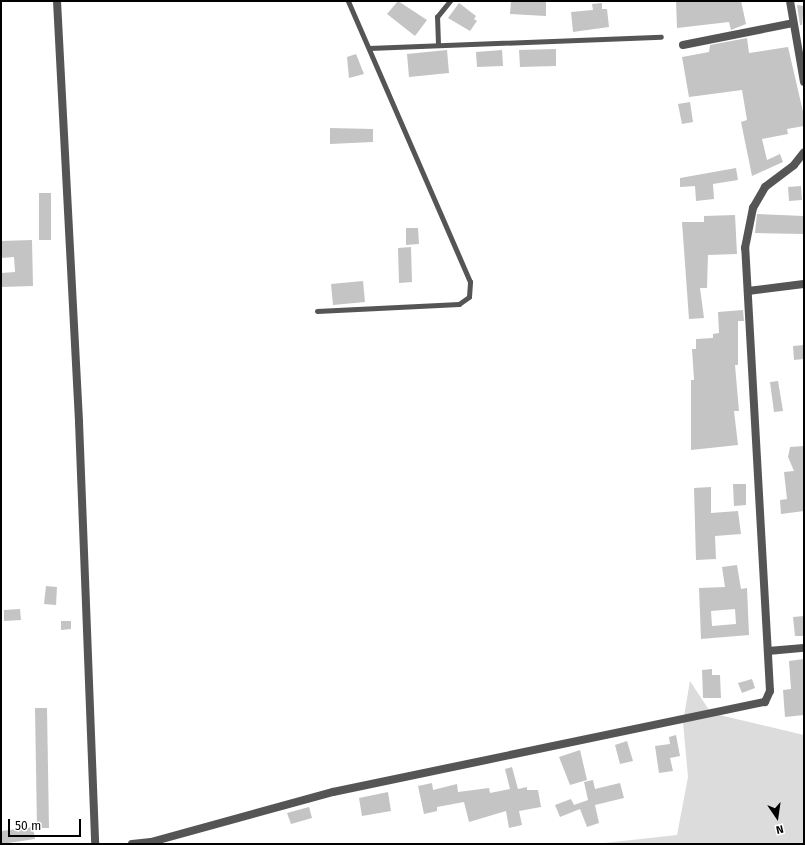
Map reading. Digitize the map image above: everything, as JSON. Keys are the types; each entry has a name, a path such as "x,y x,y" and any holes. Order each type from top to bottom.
{"street":[{"path":"57,1 79,422 95,844"},
{"path":"790,1 804,82"},
{"path":"683,45 793,24"},
{"path":"132,844 151,842 333,792 753,706 765,702 770,691 745,248 753,208 765,187 794,165 804,152"},
{"path":"748,292 804,284"},
{"path":"768,651 804,648"}],"lane":[{"path":"317,311 459,304 469,297 470,282 348,1"},
{"path":"438,44 437,17 450,1"},
{"path":"369,48 438,44 661,37"}],"shaded area":[{"path":"690,681 711,713 804,735 804,844 595,844 677,835 688,777 683,722"}],"building":[{"path":"398,1 427,20 415,36 387,14"},
{"path":"511,1 546,1 546,16 510,14"},
{"path":"676,1 741,1 746,24 731,30 729,22 677,28"},
{"path":"459,3 476,16 474,19 477,21 470,31 448,18"},
{"path":"602,3 602,9 607,9 609,27 573,32 571,12 593,10 592,4"},
{"path":"797,5 804,6 802,25 800,25"},
{"path":"747,38 749,53 788,47 804,116 804,126 787,129 788,134 762,139 767,160 780,154 783,162 752,176 741,122 747,120 742,90 689,97 682,57 709,52 710,45"},
{"path":"556,49 556,66 520,67 519,50"},
{"path":"447,50 449,73 409,77 407,54"},
{"path":"502,50 503,66 477,67 476,52"},
{"path":"356,54 364,74 349,78 347,57"},
{"path":"690,102 693,122 682,124 678,104"},
{"path":"330,128 373,129 373,142 330,144"},
{"path":"736,168 738,180 713,184 714,199 696,201 695,186 680,187 680,178"},
{"path":"801,186 802,200 789,201 788,187"},
{"path":"39,193 51,193 51,240 39,240"},
{"path":"757,214 804,216 804,234 755,233"},
{"path":"735,215 737,254 708,255 707,288 700,288 704,318 689,319 682,222 704,222 704,216"},
{"path":"406,228 418,228 419,244 406,245"},
{"path":"32,240 33,286 1,287 1,273 15,272 14,257 1,258 1,241"},
{"path":"411,247 412,282 399,283 398,248"},
{"path":"363,281 365,302 333,305 331,284"},
{"path":"743,310 744,321 738,321 738,365 735,365 739,411 734,411 738,445 691,450 691,380 694,380 692,349 696,349 696,339 713,338 713,334 719,333 718,312"},
{"path":"804,345 804,359 794,360 793,346"},
{"path":"778,381 783,411 774,412 770,382"},
{"path":"804,446 804,511 781,514 780,500 787,499 784,472 794,471 788,457 790,447"},
{"path":"733,484 746,484 746,505 734,506"},
{"path":"711,487 711,513 738,511 741,534 715,536 716,559 696,560 694,488"},
{"path":"737,565 741,589 747,588 749,635 701,639 699,588 725,587 722,567","holes":["735,609 736,624 712,626 711,611"]},
{"path":"46,586 57,587 56,605 44,604"},
{"path":"20,609 21,620 4,621 4,610"},
{"path":"804,616 804,636 795,636 793,617"},
{"path":"61,621 71,621 71,629 61,630"},
{"path":"804,659 804,715 785,717 783,690 791,689 789,661"},
{"path":"712,669 712,675 720,675 721,698 703,698 702,670"},
{"path":"752,679 755,688 742,693 738,683"},
{"path":"35,708 47,708 49,828 37,828"},
{"path":"676,735 680,756 670,758 673,771 659,773 655,746 670,744 669,737"},
{"path":"627,741 633,761 620,764 615,745"},
{"path":"580,750 587,780 570,785 559,757"},
{"path":"512,767 518,789 527,787 527,790 538,790 541,807 519,811 522,825 509,828 506,811 469,822 464,802 437,807 437,811 424,814 418,786 432,783 433,790 457,784 458,792 489,788 490,793 510,789 505,769"},
{"path":"593,780 595,789 620,783 624,798 595,805 599,823 587,827 580,809 560,817 555,805 571,799 574,805 588,800 584,782"},
{"path":"388,792 391,811 362,816 359,798"},
{"path":"309,807 312,818 291,824 287,813"},
{"path":"33,827 35,839 1,844 1,831"}]}
